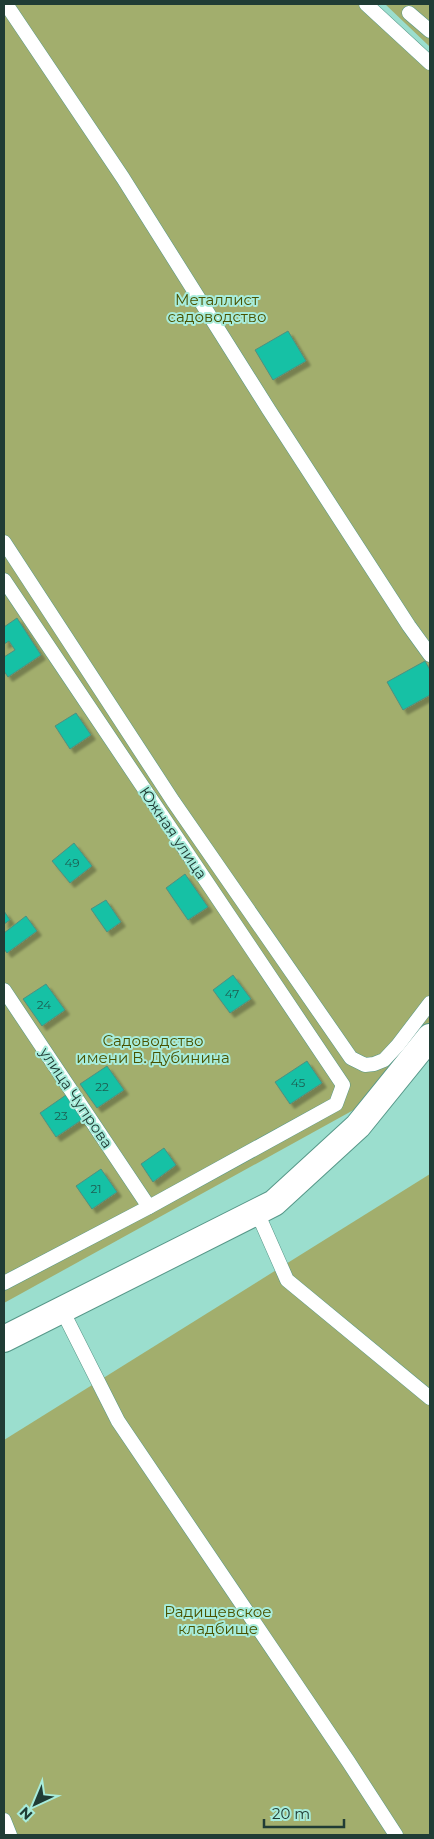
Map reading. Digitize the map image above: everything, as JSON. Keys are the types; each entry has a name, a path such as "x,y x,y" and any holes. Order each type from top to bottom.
{"street":[{"path":"4,1339 274,1203 358,1126 430,1037"}],"lane":[{"path":"6,4 123,178 269,410 409,626 430,655"},
{"path":"366,4 430,63"},
{"path":"409,14 430,31"},
{"path":"4,542 173,801 351,1058 364,1065 384,1060 430,1003"},
{"name":"Южная улица","path":"4,580 343,1085 336,1104 149,1207"},
{"name":"улица Чупрова","path":"4,990 149,1207"},
{"path":"4,1283 149,1207"},
{"path":"257,1212 287,1280 430,1398"},
{"path":"62,1310 118,1421 396,1835"},
{"path":"4,1820 10,1835"}],"green space":[{"name":"Металлист садоводство","path":"4,4 373,4 430,57 430,1021 368,1102 4,1303"},
{"path":"385,4 430,4 430,47 428,45"},
{"name":"Радищевское кладбище","path":"430,1174 430,1835 4,1835 4,1440"}],"building":[{"path":"288,331 306,361 273,380 255,350"},
{"path":"17,618 41,655 8,677 4,671 4,657 15,650 9,641 4,644 4,627"},
{"path":"425,661 430,670 430,695 403,710 387,682"},
{"path":"76,713 91,735 70,749 55,726"},
{"path":"74,843 92,866 70,883 52,861"},
{"path":"185,874 208,907 188,920 166,888"},
{"path":"106,900 121,922 107,932 91,909"},
{"path":"4,911 10,920 4,924"},
{"path":"26,916 37,931 7,953 4,949 4,933"},
{"path":"233,975 251,999 230,1013 213,990"},
{"path":"46,984 65,1010 42,1026 23,999"},
{"path":"307,1061 322,1083 290,1104 275,1082"},
{"path":"107,1066 124,1090 97,1108 80,1084"},
{"path":"66,1095 83,1119 56,1137 40,1113"},
{"path":"164,1148 176,1165 153,1182 141,1164"},
{"path":"101,1169 117,1192 92,1209 76,1186"}],"park label":[{"name":"Садоводство имени В. Дубинина","path":"153,1050"}]}
